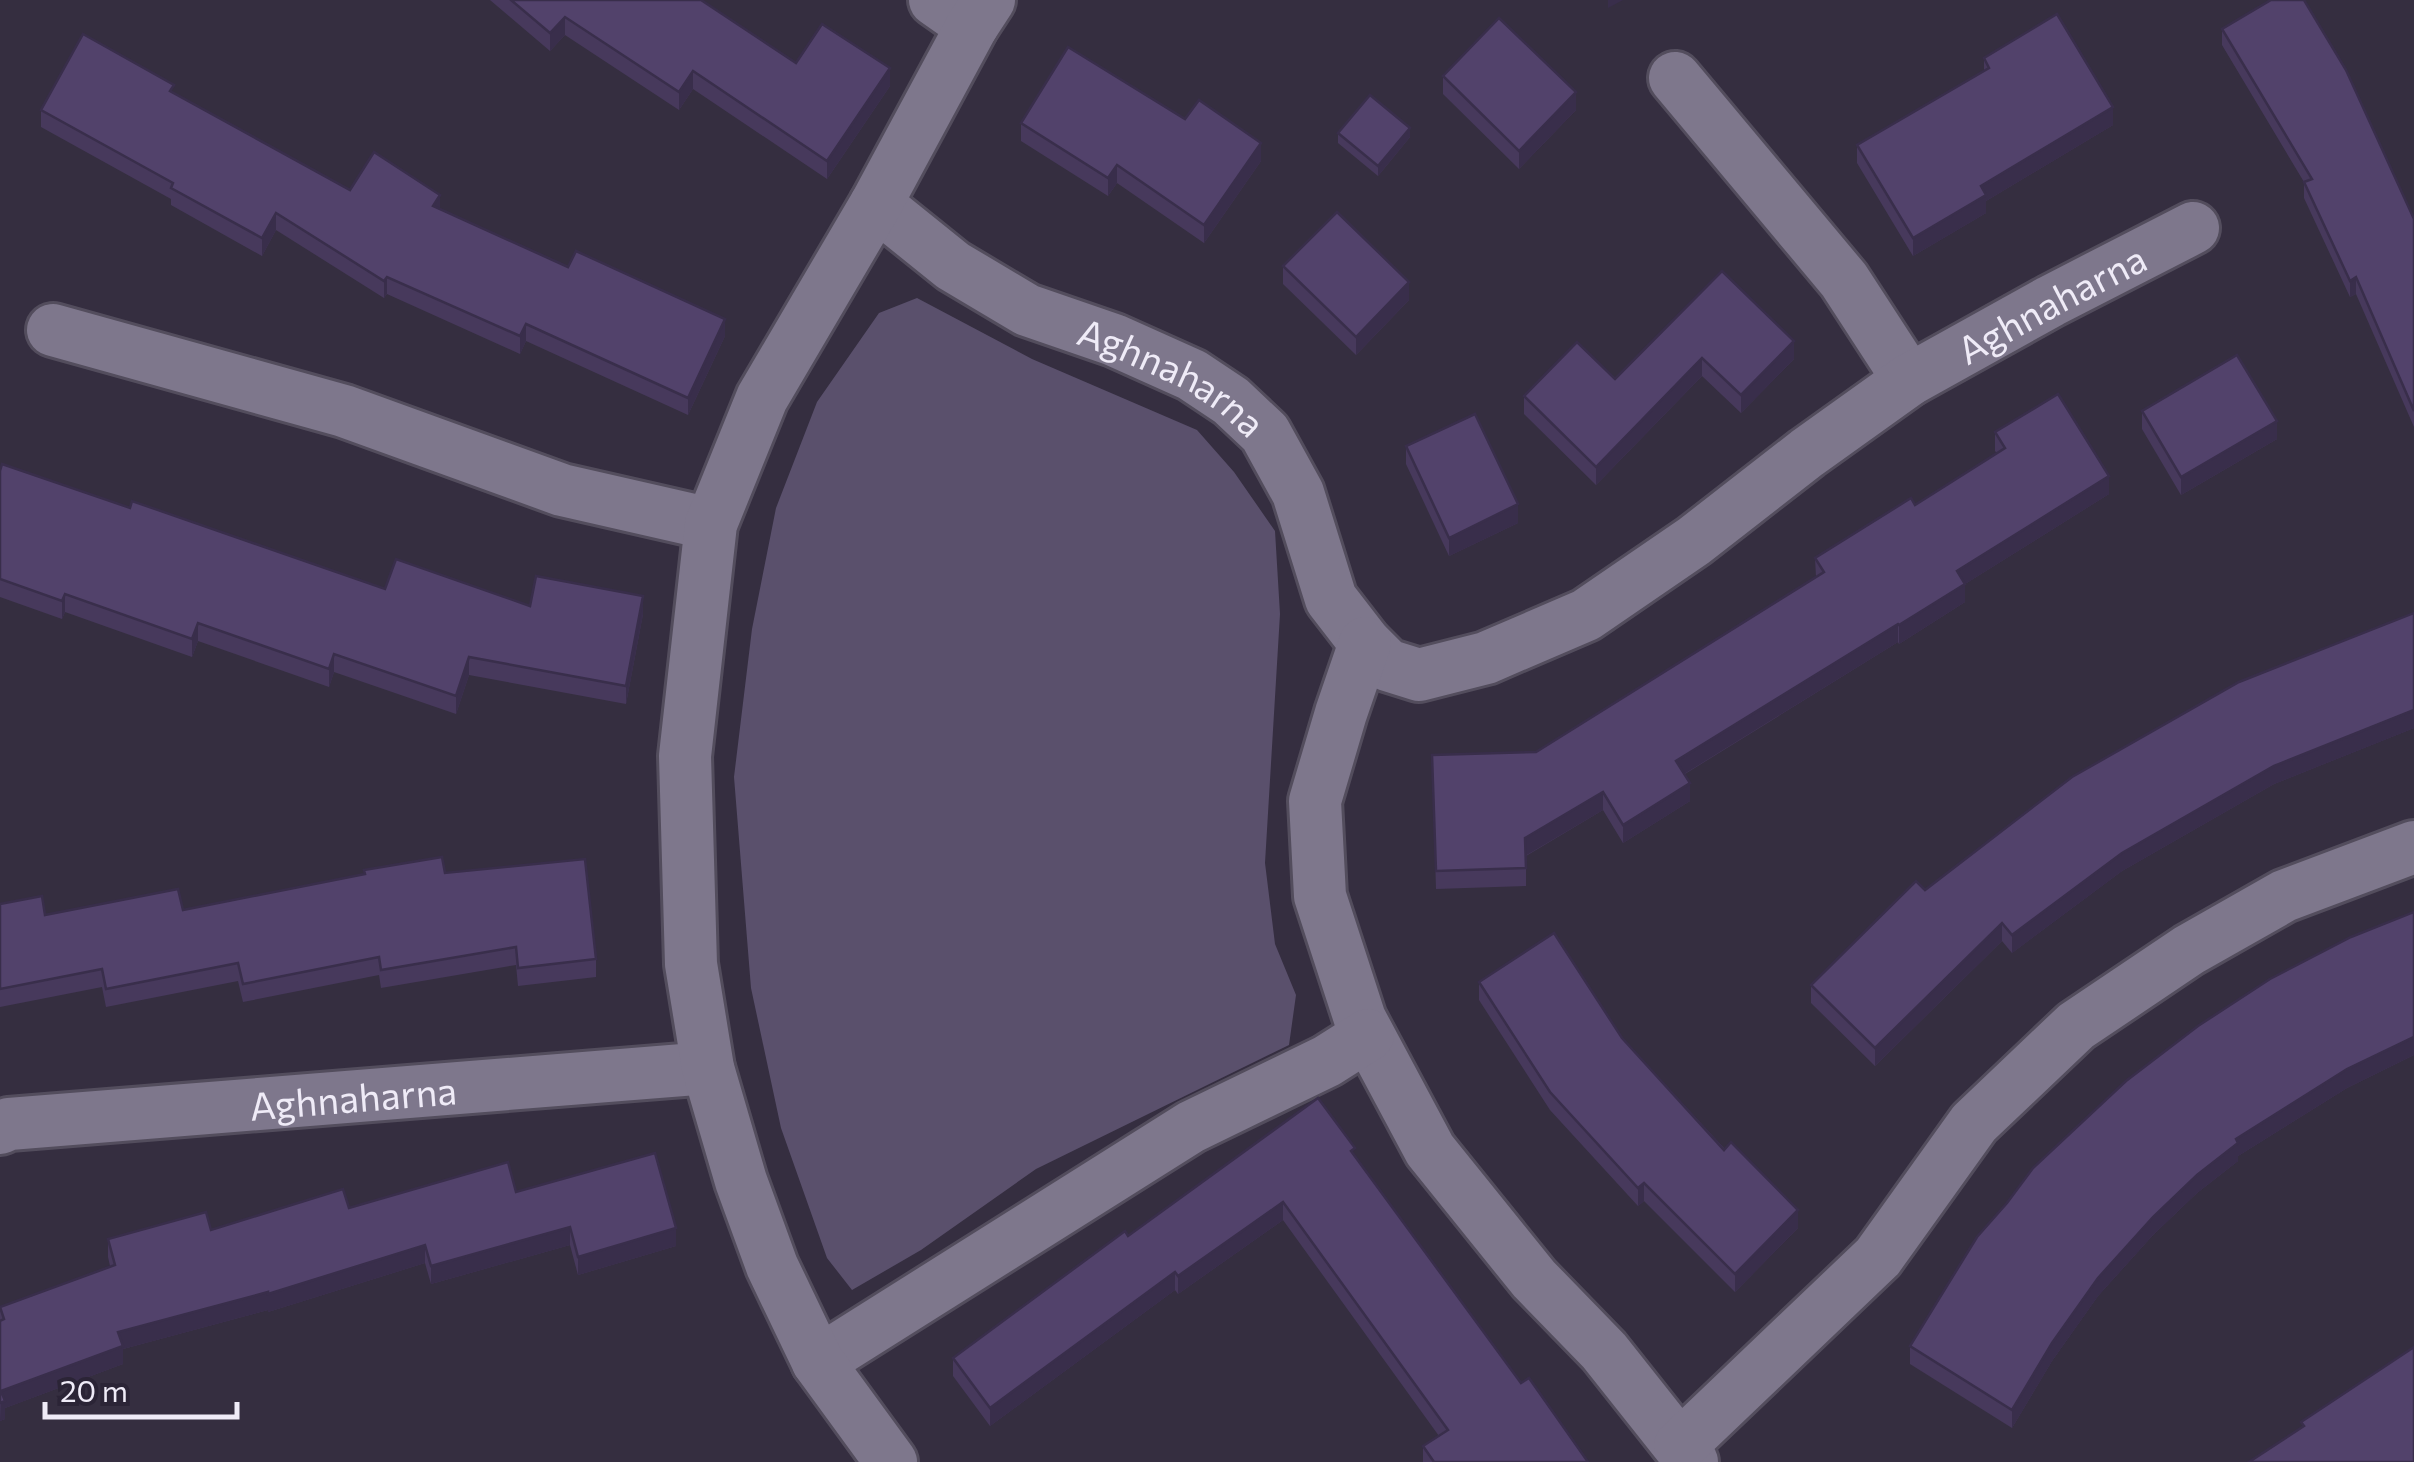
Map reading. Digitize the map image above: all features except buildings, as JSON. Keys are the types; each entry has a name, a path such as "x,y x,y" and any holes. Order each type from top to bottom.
{"street":[{"path":"891,1462 818,1362 772,1266 741,1181 708,1068 691,964 684,756 712,524 762,398 876,204 965,9"},
{"path":"1675,78 1844,280 1910,380"},
{"name":"Aghnaharna","path":"876,204 953,266 1027,310 1130,347 1192,375 1231,401 1265,434 1298,493 1331,600 1387,665 1418,675 1486,658 1586,615 1694,541 1910,380 2050,301 2193,228"},
{"path":"53,330 344,411 562,490 712,524"},
{"path":"1365,644 1340,713 1315,802 1320,896 1364,1027 1430,1150 1534,1279 1604,1351 1686,1454 1878,1257 1974,1123 2076,1026 2189,950 2284,896 2414,847"},
{"path":"818,1362 1191,1127 1327,1061 1364,1027"},
{"name":"Aghnaharna","path":"0,1128 28,1122 708,1068"}],"shaded area":[{"path":"917,298 1032,359 1197,430 1234,472 1275,531 1280,614 1265,863 1275,944 1296,995 1289,1045 1036,1169 921,1250 852,1290 827,1258 781,1128 751,988 734,777 752,629 776,508 817,402 879,313"}]}
